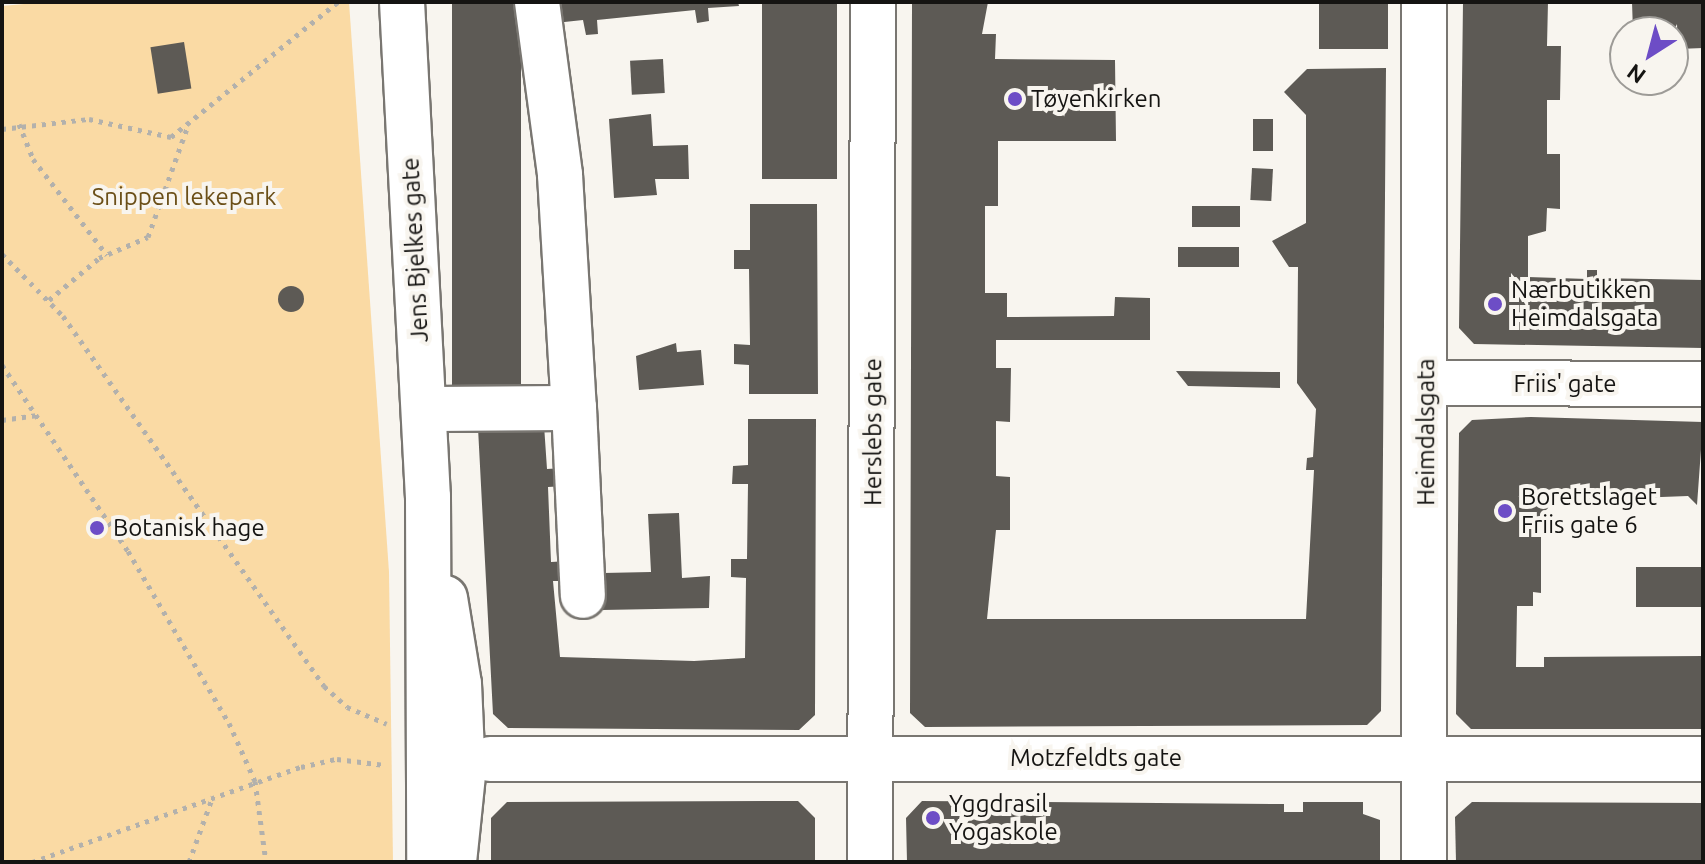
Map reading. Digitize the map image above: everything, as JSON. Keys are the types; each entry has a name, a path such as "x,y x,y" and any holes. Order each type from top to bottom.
{"street":[{"name":"Jens Bjelkes gate","path":"402,2 428,497 429,862"},
{"path":"537,2 560,175 583,596"},
{"name":"Herslebs gate","path":"870,862 873,2"},
{"name":"Heimdalsgata","path":"1424,2 1424,862"},
{"name":"Friis' gate","path":"1426,383 1703,384"},
{"path":"424,409 574,408"},
{"name":"Jens Bjelkes gate","path":"428,497 459,684 463,775 454,862"},
{"name":"Motzfeldts gate","path":"490,759 1703,759"}],"path":[{"path":"2,129 19,124 89,119 164,138 187,127 338,2"},
{"path":"19,124 33,159 107,255"},
{"path":"49,300 107,255 152,230 187,127"},
{"path":"2,254 49,300 324,686 366,718 402,731"},
{"path":"2,365 128,551 255,781 266,862"},
{"path":"2,420 36,415"},
{"path":"32,862 255,781 337,759 401,766"},
{"path":"189,862 213,796"}],"green space":[{"name":"Snippen lekepark","path":"46,2 349,2 389,572 393,862 2,862 2,6"}],"building":[{"path":"452,2 521,2 521,394 452,394"},
{"path":"553,2 738,2 739,6 708,8 709,21 697,23 695,10 597,20 598,34 586,35 583,20 555,23"},
{"path":"762,2 837,2 837,179 762,179"},
{"path":"912,2 988,2 982,34 996,34 995,59 1115,60 1116,141 998,141 998,206 985,206 985,293 1007,293 1007,317 1114,316 1115,297 1150,298 1150,340 996,340 996,368 1011,368 1010,422 996,421 996,476 1010,477 1010,530 996,530 987,619 1306,619 1314,470 1306,470 1307,458 1313,457 1316,409 1297,383 1298,267 1289,267 1272,241 1306,223 1306,115 1284,92 1307,69 1386,68 1381,711 1367,725 925,727 910,713"},
{"path":"1319,2 1388,2 1388,49 1319,49"},
{"path":"1463,2 1548,2 1547,46 1561,46 1560,100 1547,100 1547,154 1560,154 1560,209 1547,208 1546,231 1528,236 1528,277 1587,279 1587,270 1597,270 1597,278 1703,280 1703,348 1474,344 1459,328"},
{"path":"1632,2 1703,2 1703,48 1689,49 1689,16 1632,16"},
{"path":"184,42 191,88 158,94 150,47"},
{"path":"663,59 665,93 632,95 630,61"},
{"path":"651,114 653,146 688,145 689,179 655,179 657,195 614,198 609,119"},
{"path":"1253,119 1273,119 1273,151 1253,151"},
{"path":"1252,168 1273,169 1271,201 1250,200"},
{"path":"750,204 817,204 818,394 749,394 749,365 734,364 734,344 750,345 749,269 734,269 734,250 750,250"},
{"path":"1192,206 1240,206 1240,227 1192,227"},
{"path":"1178,247 1239,247 1239,267 1178,267"},
{"path":"291,286 300,290 304,299 300,308 291,312 282,308 278,299 282,290"},
{"path":"676,343 677,352 701,350 704,385 639,390 636,356"},
{"path":"1176,371 1280,372 1280,388 1188,386"},
{"path":"1531,417 1703,422 1697,505 1688,496 1555,501 1541,515 1541,593 1533,592 1533,606 1517,606 1516,667 1544,667 1544,657 1703,656 1703,729 1471,729 1456,714 1459,433 1472,420"},
{"path":"748,419 816,419 815,715 799,730 508,728 493,714 478,428 544,425 547,469 563,468 565,486 548,487 551,562 569,561 569,581 553,581 560,657 694,661 745,658 746,578 731,577 731,559 747,559 748,484 732,484 733,466 748,465"},
{"path":"679,513 682,578 710,576 709,608 602,610 603,573 651,572 648,514"},
{"path":"1636,567 1703,567 1703,607 1636,607"},
{"path":"798,801 815,818 815,862 491,862 491,818 507,802"},
{"path":"922,801 1284,804 1284,812 1303,812 1303,802 1363,802 1363,814 1380,820 1380,862 907,862 906,818"},
{"path":"1472,802 1703,803 1703,862 1456,862 1455,817"}],"place":[{"name":"Tøyenkirken","path":"1015,99"},
{"name":"Nærbutikken Heimdalsgata","path":"1495,304"},
{"name":"Borettslaget Friis gate 6","path":"1505,511"},
{"name":"Botanisk hage","path":"97,528"},
{"name":"Yggdrasil Yogaskole","path":"933,818"}]}
